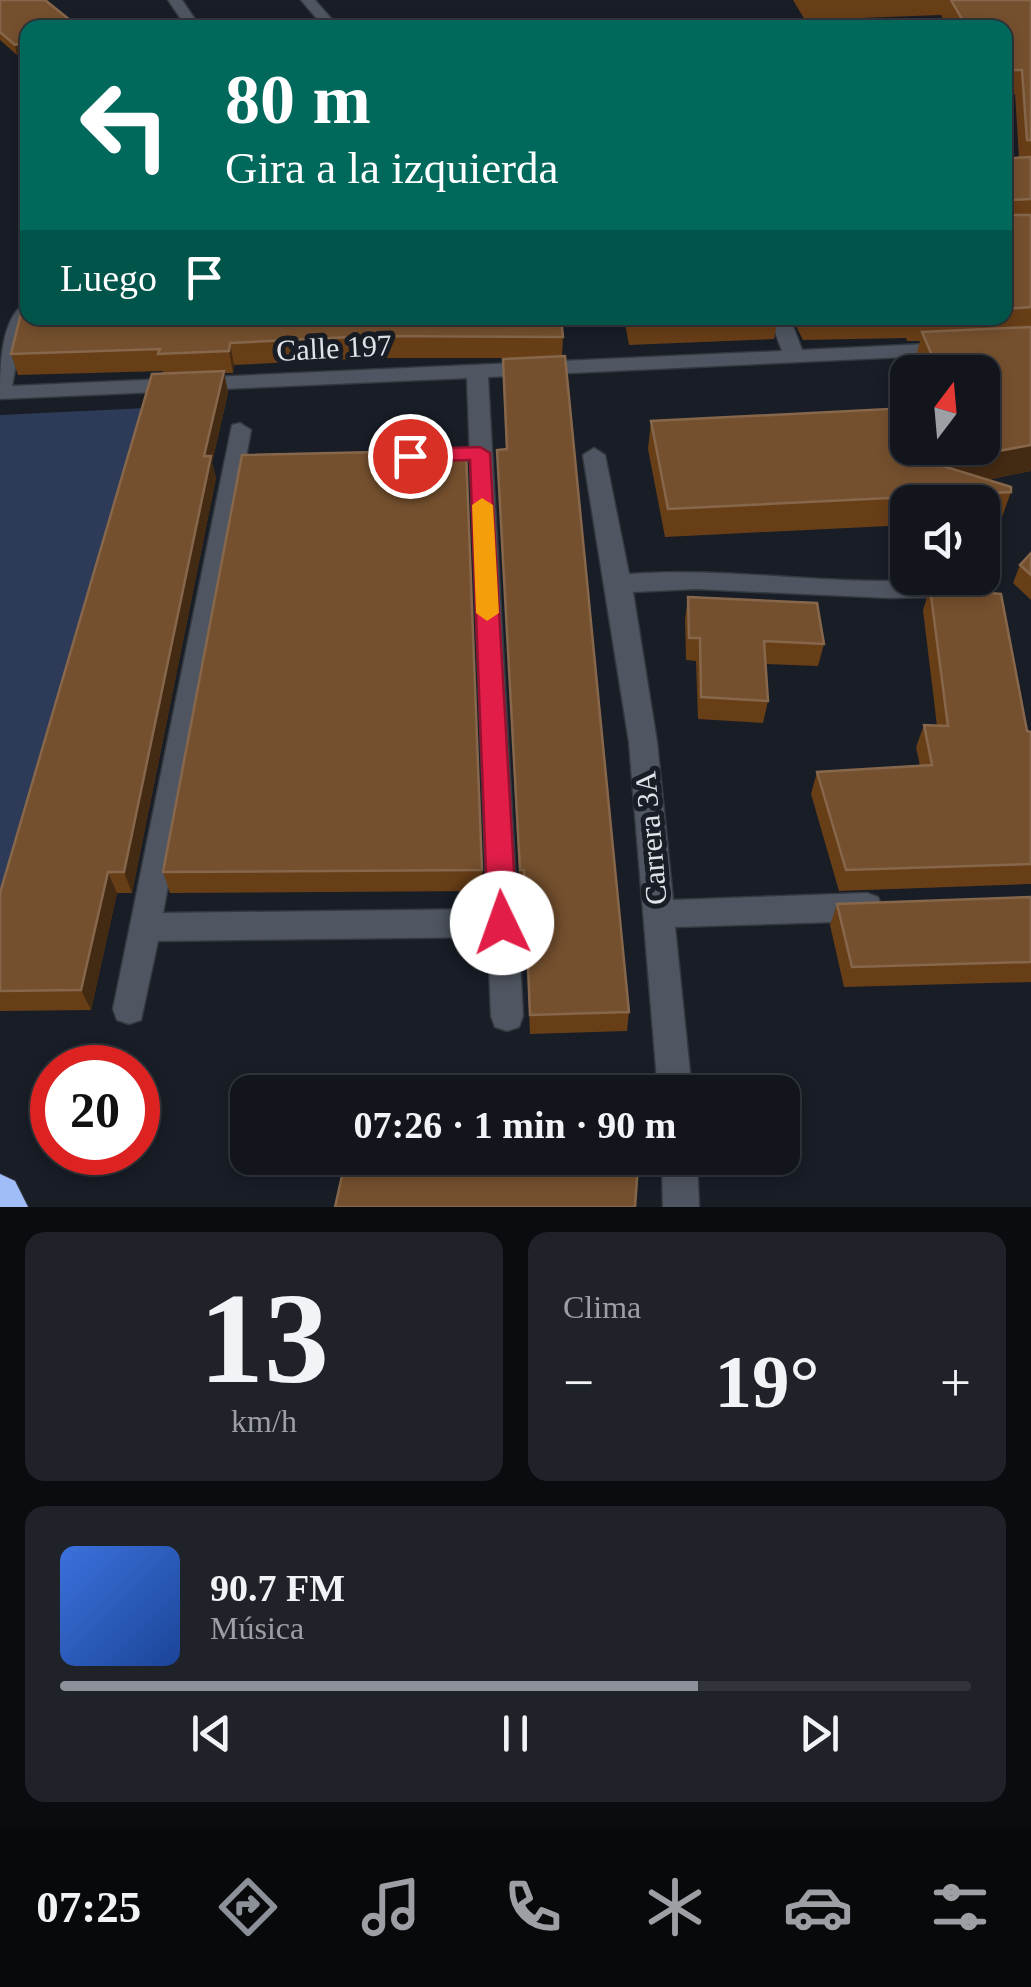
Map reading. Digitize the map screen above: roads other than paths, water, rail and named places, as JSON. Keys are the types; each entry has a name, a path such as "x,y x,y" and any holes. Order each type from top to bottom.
{"highway":[{"path":"0,1196 6,1207"}],"street":[{"path":"308,0 325,20"},
{"path":"0,393 13,326 20,317"},
{"path":"783,325 796,358"},
{"name":"Calle 197","path":"0,393 972,347"},
{"path":"476,372 470,453 506,1016"},
{"path":"130,1009 244,461 240,430"},
{"name":"Carrera 3A","path":"594,455 643,742 673,1075"},
{"path":"619,584 709,580 890,591"},
{"path":"657,914 893,906"},
{"path":"146,927 502,923"},
{"path":"681,1175 682,1207"}]}
